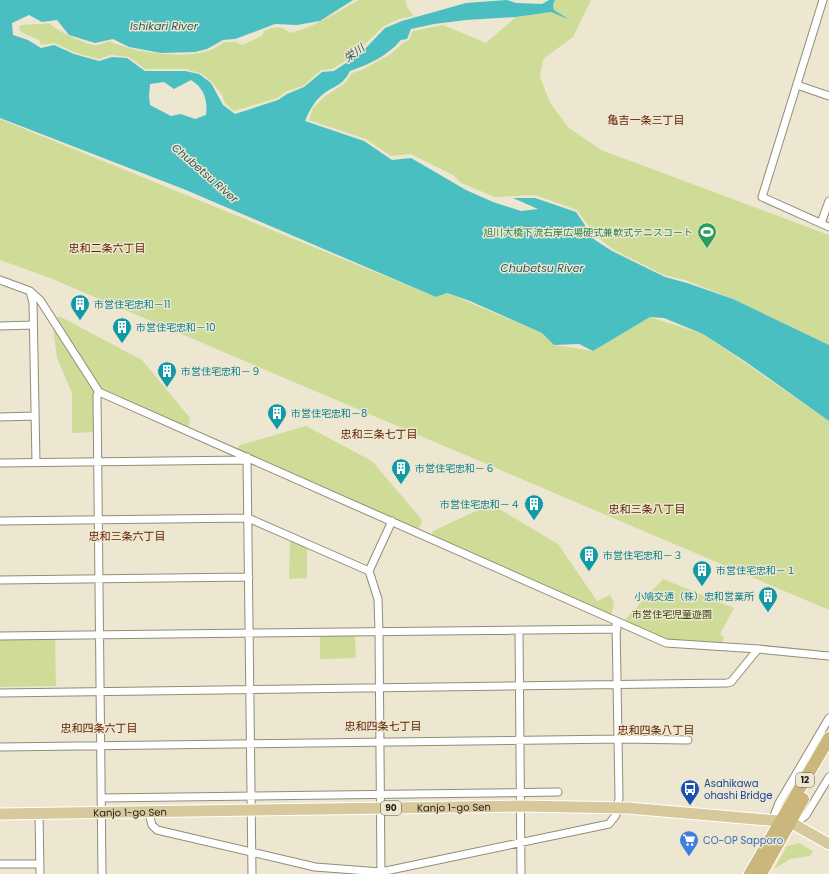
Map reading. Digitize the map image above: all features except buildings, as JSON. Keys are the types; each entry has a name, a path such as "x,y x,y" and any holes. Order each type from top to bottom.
{"highway":[{"name":"12","path":"761,874 784,822 829,738"},
{"name":"12","path":"750,874 829,754"}],"main road":[{"name":"Kanjo 1-go Sen","path":"0,814 101,812 149,813 520,806 618,808 784,822 829,844"}],"street":[{"path":"823,0 762,197 829,227"},
{"path":"797,86 829,96"},
{"path":"821,223 829,201"},
{"path":"0,280 30,291 40,300 55,320 99,392 247,459 392,521 666,643 758,649 829,656"},
{"path":"30,291 33,303 36,463"},
{"path":"0,326 33,325"},
{"path":"99,392 97,395 102,874"},
{"path":"0,417 35,416"},
{"path":"0,464 247,459"},
{"path":"247,459 252,874"},
{"path":"0,521 248,518 369,571"},
{"path":"381,873 378,599 369,571 392,521"},
{"path":"0,580 249,577"},
{"path":"149,813 152,825 157,830 252,854 315,867 381,873 609,824 613,821 618,808 619,739 616,621"},
{"path":"0,636 617,629"},
{"path":"519,630 521,874"},
{"path":"0,693 727,683 731,682 758,649"},
{"path":"829,718 779,803 784,822 806,815 829,777"},
{"path":"0,747 619,739 688,740"},
{"path":"101,798 558,792"},
{"path":"39,813 40,874"},
{"path":"0,864 40,864"}],"green space":[{"path":"359,0 406,0 407,7 414,16 399,19 384,26 352,57 332,69 321,70 303,86 287,91 277,98 234,111 225,103 222,95 212,82 202,74 186,69 145,69 129,57 111,55 99,59 76,53 54,43 41,45 39,40 21,32 19,26 49,23 58,30 70,36 94,45 99,45 109,41 134,49 185,55 201,53 214,49 223,42 236,42 242,45 262,36 264,31 274,28 284,29 290,33 309,27"},
{"path":"555,0 591,0 573,37 543,59 540,77 550,103 568,127 601,150 829,235 829,345 733,299 685,280 664,275 614,250 597,237 577,210 535,195 495,197 461,183 453,175 411,154 391,156 366,139 309,120 313,108 324,97 344,84 352,73 362,70 391,54 403,43 409,40 413,31 443,25 486,43 516,17 551,12 570,20 554,10 553,4"},
{"path":"0,119 436,297 447,293 542,333 554,345 593,351 650,317 703,334 829,421 829,610 50,278 0,260"},
{"path":"59,316 142,360 190,418 188,431 99,392 97,432 72,433 72,393 57,358 53,327 55,320"},
{"path":"306,426 372,461 422,520 418,532 235,452 240,445"},
{"path":"491,504 558,544 597,601 610,595 614,602 611,618 431,538 433,531"},
{"path":"290,540 307,547 307,578 289,579"},
{"name":"市営住宅児童遊園","path":"663,579 734,608 720,634 724,637 722,646 666,643 621,624"},
{"path":"320,636 355,636 356,658 320,659"},
{"path":"55,639 56,686 0,687 0,640"},
{"path":"799,843 813,851 810,856 790,859 774,869 787,846"}],"water":[{"name":"Chubetsu River","path":"0,0 353,0 320,21 297,25 275,24 235,39 223,40 207,49 195,52 161,53 129,47 113,39 95,43 69,35 57,20 42,22 29,15 12,23 13,35 28,40 41,48 54,45 74,54 99,61 112,57 127,58 145,71 185,71 199,74 211,83 223,105 235,114 278,100 287,94 304,87 322,72 334,71 361,53 385,28 402,21 466,3 507,0 516,3 542,4 549,0 555,0 553,4 554,10 570,20 551,12 516,17 466,20 434,24 411,29 407,39 401,40 390,51 378,59 350,71 341,83 322,95 312,107 305,121 364,141 392,160 411,158 466,190 493,202 521,211 538,209 513,198 535,198 576,212 595,240 612,251 665,277 733,299 829,345 829,421 746,362 703,334 664,318 650,317 593,351 579,344 554,345 542,333 470,301 447,293 436,297 186,190 0,118","holes":["191,80 202,91 206,99 206,115 195,119 181,114 171,116 150,105 150,84 164,82 174,89"]}],"place":[{"name":"旭川大橋下流右岸広場硬式兼軟式テニスコート","path":"707,249"},
{"name":"市営住宅忠和－11","path":"80,321"},
{"name":"市営住宅忠和－10","path":"122,344"},
{"name":"市営住宅忠和－９","path":"167,388"},
{"name":"市営住宅忠和－8","path":"277,430"},
{"name":"市営住宅忠和－６","path":"401,485"},
{"name":"市営住宅忠和－４","path":"534,521"},
{"name":"市営住宅忠和－３","path":"589,572"},
{"name":"市営住宅忠和－１","path":"702,587"},
{"name":"小鳩交通（株）忠和営業所","path":"768,613"},
{"name":"Asahikawa ohashi Bridge","path":"690,806"},
{"name":"CO-OP Sapporo","path":"689,857"}],"district":[{"name":"亀吉一条三丁目","path":"646,120"},
{"name":"忠和二条六丁目","path":"107,248"},
{"name":"忠和三条七丁目","path":"379,434"},
{"name":"忠和三条八丁目","path":"647,509"},
{"name":"忠和三条六丁目","path":"127,536"},
{"name":"忠和四条七丁目","path":"383,726"},
{"name":"忠和四条六丁目","path":"99,728"},
{"name":"忠和四条八丁目","path":"656,730"}],"water label":[{"name":"Ishikari River","path":"164,26"},
{"name":"栄川","path":"354,53"}]}
